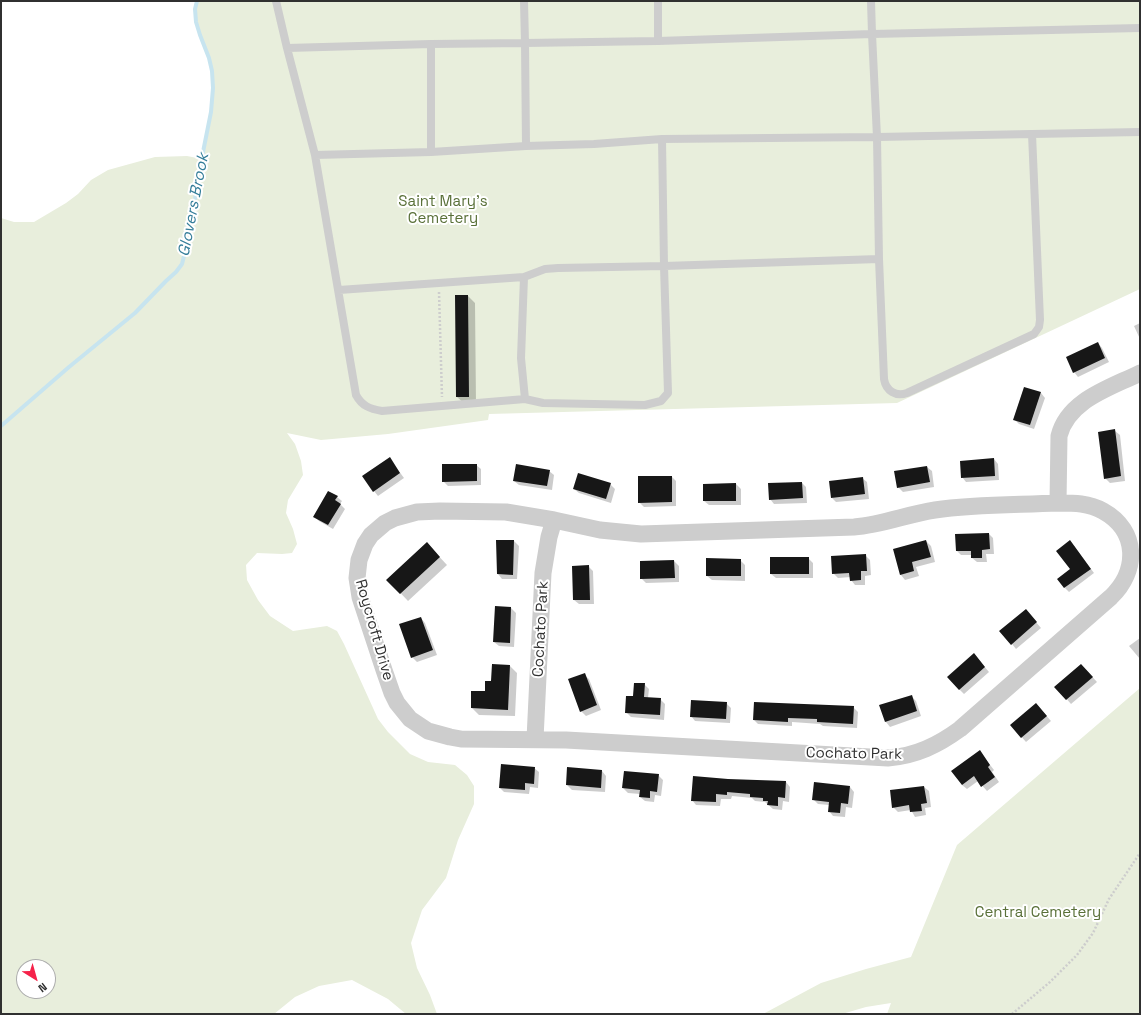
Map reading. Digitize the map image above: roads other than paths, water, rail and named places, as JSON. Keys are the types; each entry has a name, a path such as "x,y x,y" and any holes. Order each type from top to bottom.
{"street":[{"path":"1058,503 1059,436 1065,420 1070,413 1084,401 1140,373"},
{"name":"Cochato Park","path":"486,738 574,740 888,758 908,756 928,749 949,737 1111,597 1126,577 1131,550 1127,536 1117,522 1103,511 1079,503 965,507 936,510 908,515 874,525 854,527 641,534 600,530 520,514 490,511"},
{"name":"Roycroft Drive","path":"486,738 461,739 439,735 418,725 404,712 397,703 384,670 360,597 357,574 358,560 368,540 378,528 395,518 417,512 428,511 490,511"},
{"name":"Cochato Park","path":"535,739 543,573 549,537 554,520"}],"lane":[{"path":"276,1 315,155 339,290 348,356 356,395 359,401 371,409 382,412 525,399 543,403 630,405 645,405 661,401 668,393 662,139"},
{"path":"524,1 526,146"},
{"path":"658,1 658,41"},
{"path":"871,1 877,137 879,259 884,380 886,387 892,392 899,395 907,393 1034,334 1038,329 1040,320 1032,134"},
{"path":"287,48 430,44 658,41 872,34 1140,28"},
{"path":"430,44 431,152"},
{"path":"315,155 431,152 662,139 1140,132"},
{"path":"339,290 524,277 545,269 558,268 879,259"},
{"path":"524,277 521,358 525,399"}],"waterway":[{"name":"Glovers Brook","path":"1,426 69,367 135,313 176,272 182,264 185,252 184,244 186,231 193,212 201,172 203,152 211,112 213,88 212,71 209,58 196,22 195,9 197,1"}],"park label":[{"name":"Saint Mary's Cemetery","path":"443,210"},
{"name":"Central Cemetery","path":"1038,913"}]}
